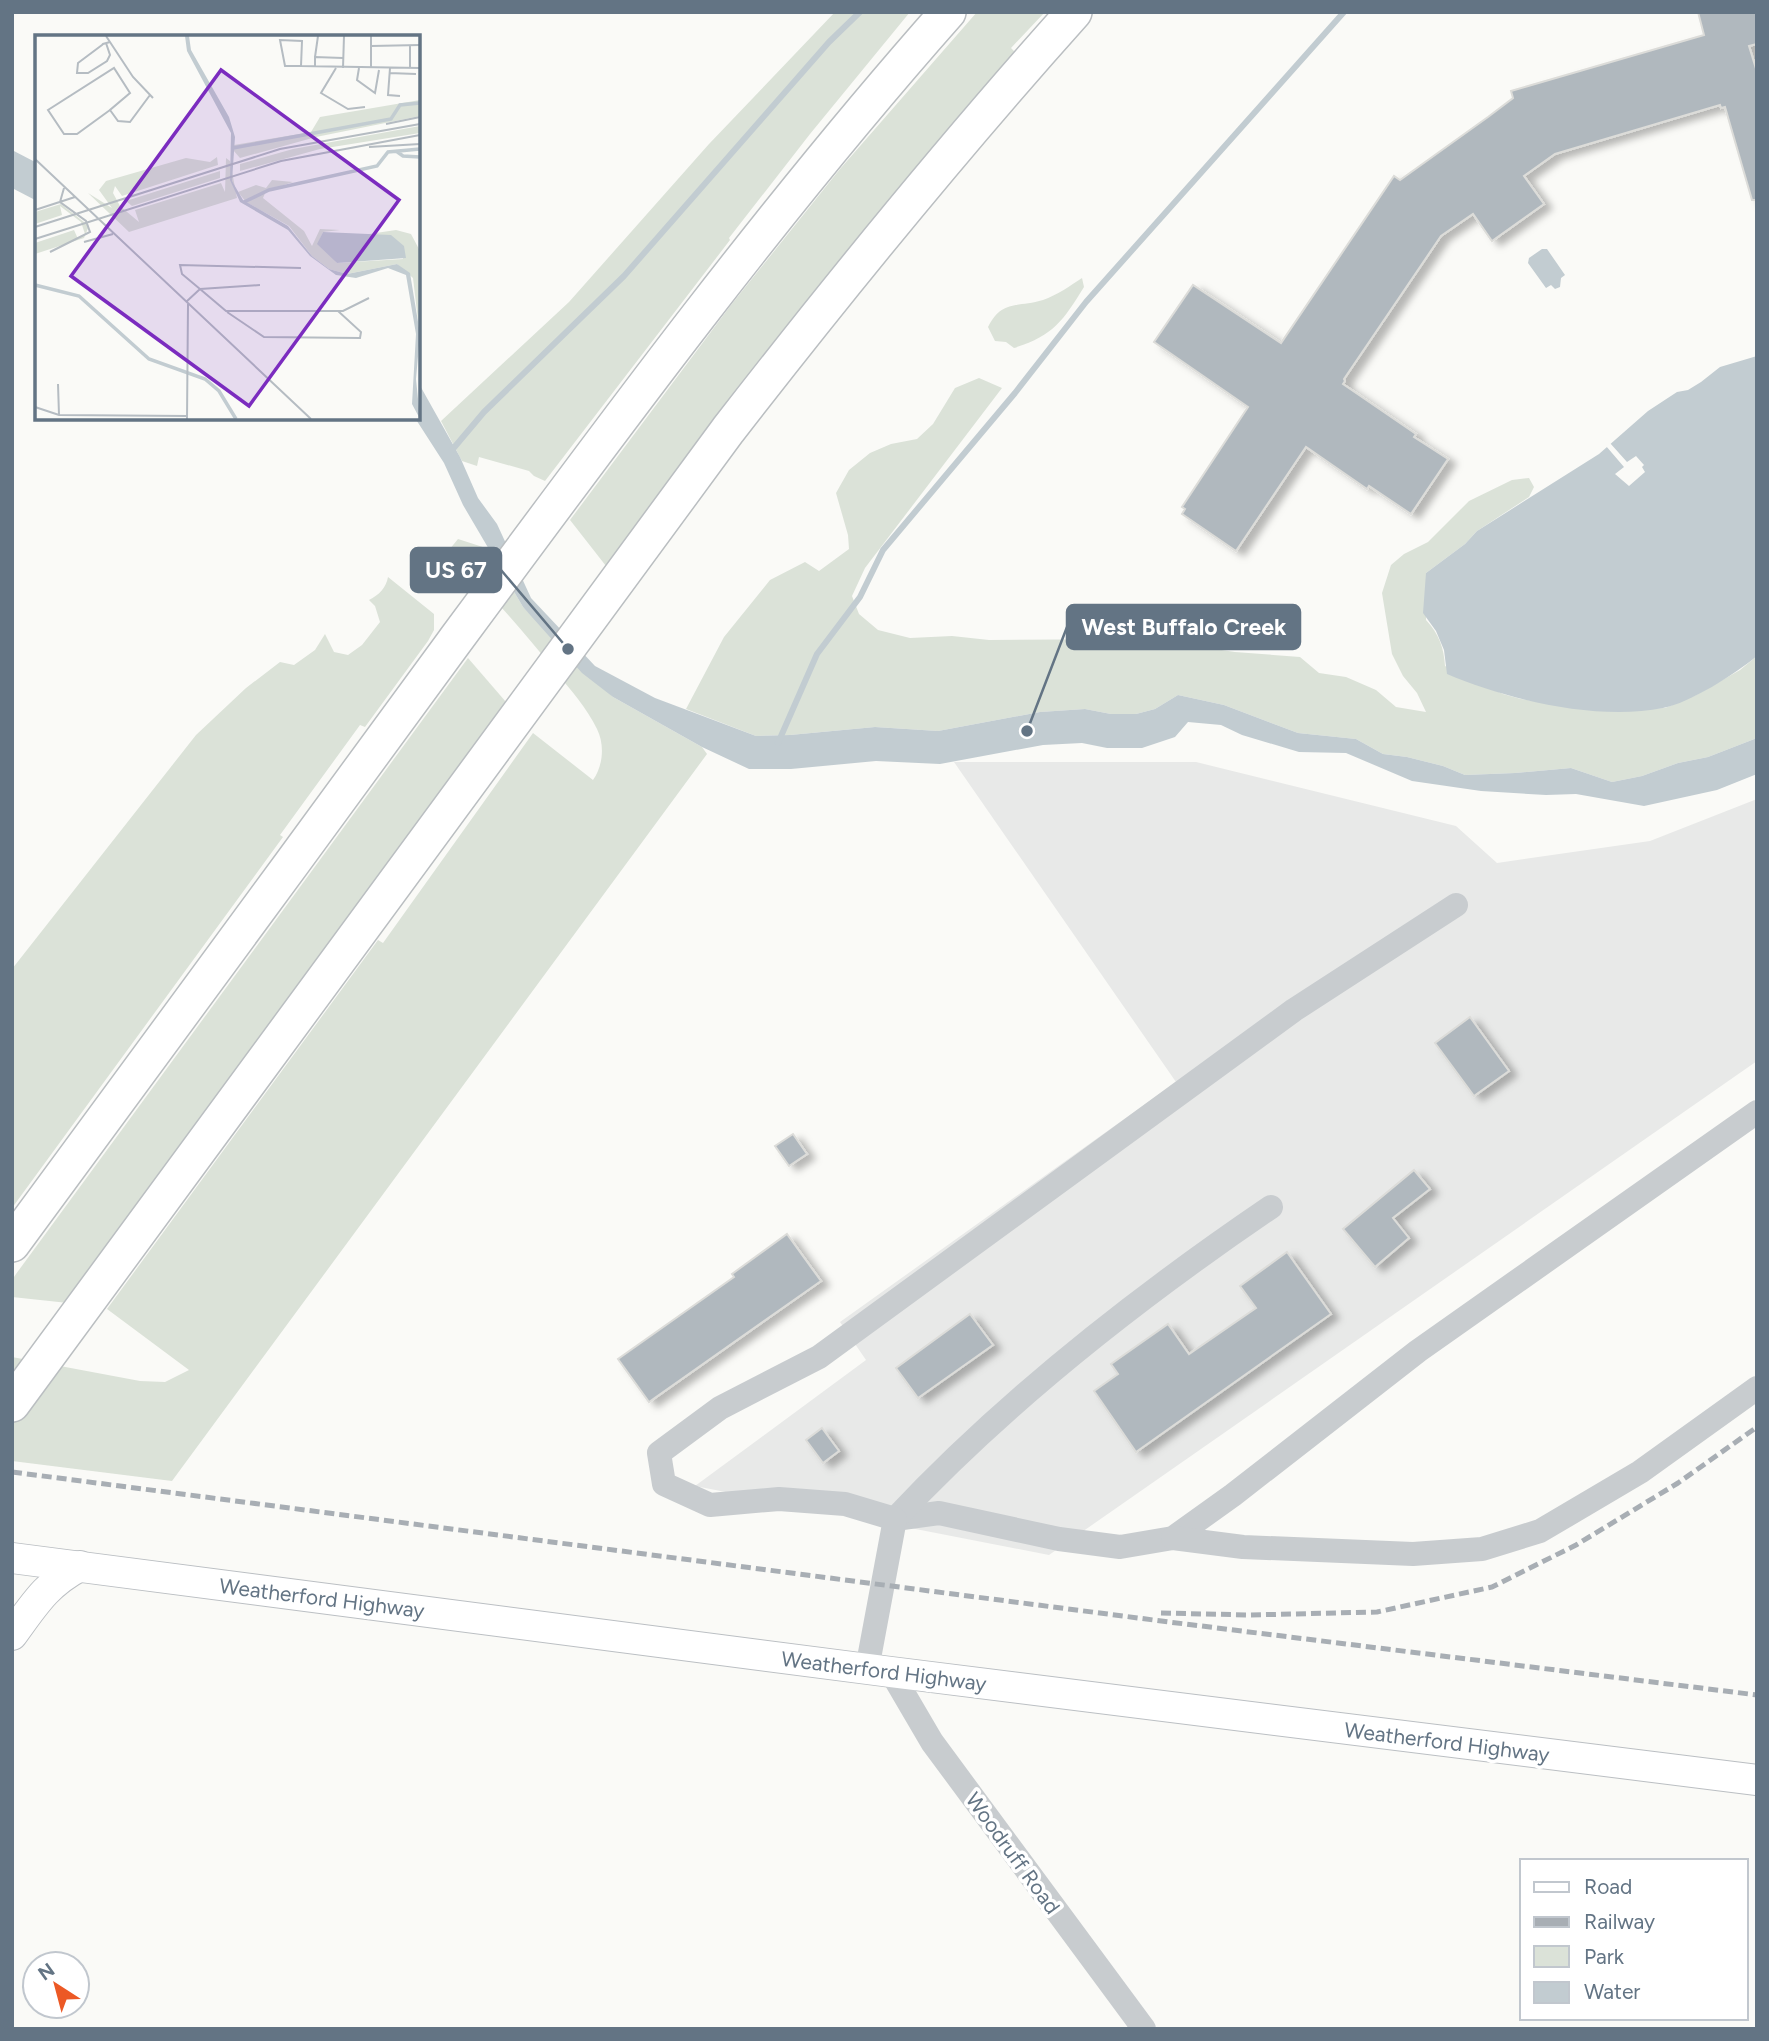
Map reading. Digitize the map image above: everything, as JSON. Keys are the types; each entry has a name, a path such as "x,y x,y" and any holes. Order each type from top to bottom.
{"highway":[{"path":"12,1244 564,493 761,236 948,12"},
{"path":"12,1404 727,430 822,309 962,140 1074,12"},
{"path":"1044,46 1082,12"}],"main road":[{"name":"Weatherford Highway","path":"12,1558 879,1671 1757,1780"},
{"path":"12,1635 44,1592 60,1577 80,1566"}],"street":[{"path":"1456,905 1294,1010 820,1357 720,1408 659,1453 664,1484 710,1505 779,1499 845,1504 895,1519 939,1513 1059,1539 1120,1546 1173,1538 1243,1547 1413,1554 1482,1549 1540,1531 1552,1524 1640,1472 1757,1388"},
{"path":"1173,1538 1233,1495 1418,1351 1757,1112"},
{"path":"879,1671 895,1519 945,1466 1053,1371 1187,1264 1271,1207"},
{"name":"Woodruff Road","path":"879,1671 1144,2029"}],"shaded area":[{"path":"954,762 1196,762 1456,826 1497,863 1650,841 1757,799 1757,1061 1049,1555 695,1486 866,1360 840,1322 1176,1082"}],"green space":[{"path":"835,12 910,12 729,238 545,481 529,471 479,457 477,466 462,461 441,421 569,302 709,144"},
{"path":"977,12 1045,12 1011,48 1016,53 684,462 606,566 570,520 731,305 840,169"},
{"path":"1082,278 1084,287 1077,299 1048,332 1014,348 1006,342 995,341 988,327 999,312 1011,306 1048,298"},
{"path":"979,378 1002,388 865,568 852,596 859,614 878,630 910,638 952,636 989,640 1149,639 1235,652 1300,657 1319,673 1346,677 1376,690 1396,707 1426,712 1392,654 1382,593 1391,565 1404,554 1428,542 1469,501 1512,480 1529,478 1534,487 1529,497 1477,531 1465,544 1426,573 1426,620 1440,642 1445,666 1503,694 1521,699 1593,710 1665,708 1696,695 1740,670 1757,656 1757,738 1708,757 1612,782 1571,768 1465,775 1443,766 1383,754 1356,739 1298,733 1224,705 1178,695 1155,709 1136,714 1111,714 1085,709 1040,712 938,731 875,727 756,736 686,709 724,637 770,580 805,562 819,571 849,549 848,535 836,493 849,470 870,453 891,444 917,439 933,424 955,388"},
{"path":"458,539 489,549 523,607 613,697 702,747 707,754 172,1481 12,1461 12,1357 140,1381 165,1382 189,1370 107,1309 378,940 383,943 533,733 593,780 596,774 601,762 602,748 600,735 593,721 530,640 449,550"},
{"path":"388,577 434,614 434,630 428,641 365,727 360,725 280,835 283,837 12,1208 12,969 196,735 246,688 280,662 294,665 315,650 325,634 334,652 348,655 362,645 380,622 375,606 369,600 382,591"},
{"path":"468,658 506,702 68,1303 12,1297 12,1280 16,1274"}],"water":[{"path":"12,150 35,162 35,200 12,188"},
{"path":"1542,249 1547,249 1565,275 1561,278 1560,287 1555,289 1551,285 1546,288 1528,263 1529,258"},
{"path":"1757,356 1757,656 1725,679 1686,700 1663,708 1637,711 1610,712 1553,706 1497,692 1447,674 1444,650 1436,631 1423,613 1426,573 1465,544 1477,531 1599,454 1648,411 1677,392 1688,390 1720,367"},
{"path":"420,386 460,457 478,498 497,524 531,598 595,666 655,698 756,736 875,727 938,731 1040,712 1085,709 1111,714 1136,714 1155,709 1178,695 1224,705 1298,733 1356,739 1383,754 1443,766 1465,775 1571,768 1612,782 1708,757 1757,738 1757,774 1717,790 1644,806 1576,794 1481,791 1412,781 1346,753 1299,752 1242,735 1221,725 1188,722 1175,737 1142,748 1107,748 1082,743 1043,745 940,764 876,761 791,769 749,769 702,747 613,697 582,673 523,607 463,505 444,463 416,420 420,420"}],"pier":[{"path":"1610,443 1627,462 1636,456 1644,465 1642,467 1645,472 1629,486 1615,474 1624,467 1606,446"}],"building":[{"path":"1698,12 1757,12 1757,44 1749,46 1757,72 1757,200 1752,200 1725,107 1721,108 1720,105 1555,154 1524,176 1544,204 1492,241 1473,214 1441,236 1344,379 1343,384 1448,459 1411,514 1369,486 1367,489 1306,447 1236,551 1182,514 1185,509 1182,507 1248,407 1154,342 1193,285 1281,343 1394,176 1400,180 1488,117 1513,98 1511,91 1704,35"},
{"path":"1470,1017 1509,1071 1474,1096 1435,1043"},
{"path":"793,1134 807,1154 789,1166 775,1146"},
{"path":"1414,1170 1430,1189 1393,1218 1409,1238 1375,1267 1343,1229"},
{"path":"787,1234 821,1281 649,1402 618,1359 734,1277 732,1274"},
{"path":"1287,1252 1331,1314 1136,1452 1094,1391 1118,1374 1111,1364 1168,1324 1189,1354 1256,1308 1240,1286"},
{"path":"970,1314 993,1345 918,1398 896,1368"},
{"path":"822,1428 839,1451 823,1463 806,1440"}],"waterway":[{"path":"452,450 484,412 624,276 829,42 860,12"},
{"path":"778,743 817,654 860,597 883,550 1015,393 1086,302 1344,12"}],"railway":[{"path":"1161,1613 1250,1615 1377,1612 1492,1587 1576,1545 1678,1483 1757,1427"},
{"path":"12,1472 1169,1622 1757,1695"}],"place":[{"name":"US 67","path":"568,649"},
{"name":"West Buffalo Creek","path":"1027,731"}]}
